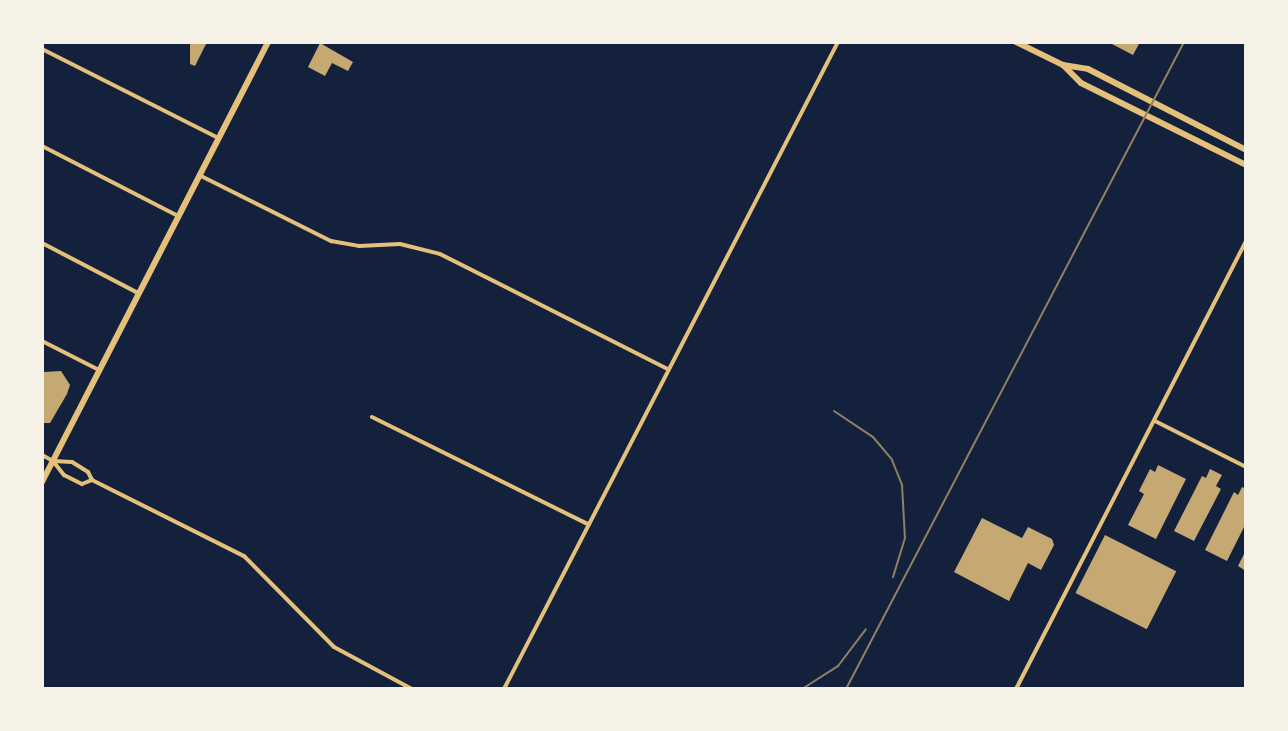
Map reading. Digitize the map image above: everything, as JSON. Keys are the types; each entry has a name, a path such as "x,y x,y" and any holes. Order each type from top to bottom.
{"main road":[{"path":"42,482 268,42"},
{"path":"1016,42 1063,65 1088,69 1246,150"},
{"path":"1063,65 1081,83 1246,165"}],"street":[{"path":"504,689 838,42"},
{"path":"42,49 218,138"},
{"path":"42,146 178,216"},
{"path":"199,175 331,241 359,246 400,244 440,254 668,369"},
{"path":"1016,689 1246,241"},
{"path":"42,243 138,293"},
{"path":"42,341 99,370"},
{"path":"372,417 588,524"},
{"path":"1154,421 1246,467"},
{"path":"42,455 53,461 64,475 82,484 92,480"},
{"path":"53,461 72,462 88,472 92,480 244,556 334,647 412,689"}],"building":[{"path":"190,42 207,42 195,66 190,64"},
{"path":"1108,42 1140,42 1133,55"},
{"path":"320,43 353,62 348,71 332,63 325,76 308,67"},
{"path":"61,371 70,385 67,394 50,423 42,423 42,375 44,372"},
{"path":"1158,465 1186,479 1156,539 1128,525 1144,494 1139,491 1150,469 1155,472"},
{"path":"1210,469 1222,475 1216,486 1221,489 1194,541 1174,531 1202,476 1206,478"},
{"path":"1242,487 1246,489 1246,523 1227,561 1205,550 1234,492 1238,495"},
{"path":"982,518 1022,538 1028,527 1052,539 1054,545 1041,570 1028,563 1009,601 954,572"},
{"path":"1105,535 1176,571 1147,629 1075,593"},
{"path":"1246,550 1246,571 1238,566"}],"railway":[{"path":"846,689 1184,42"},
{"path":"834,411 873,437 892,460 902,485 905,538 893,577"},
{"path":"802,689 838,666 866,629"}]}
